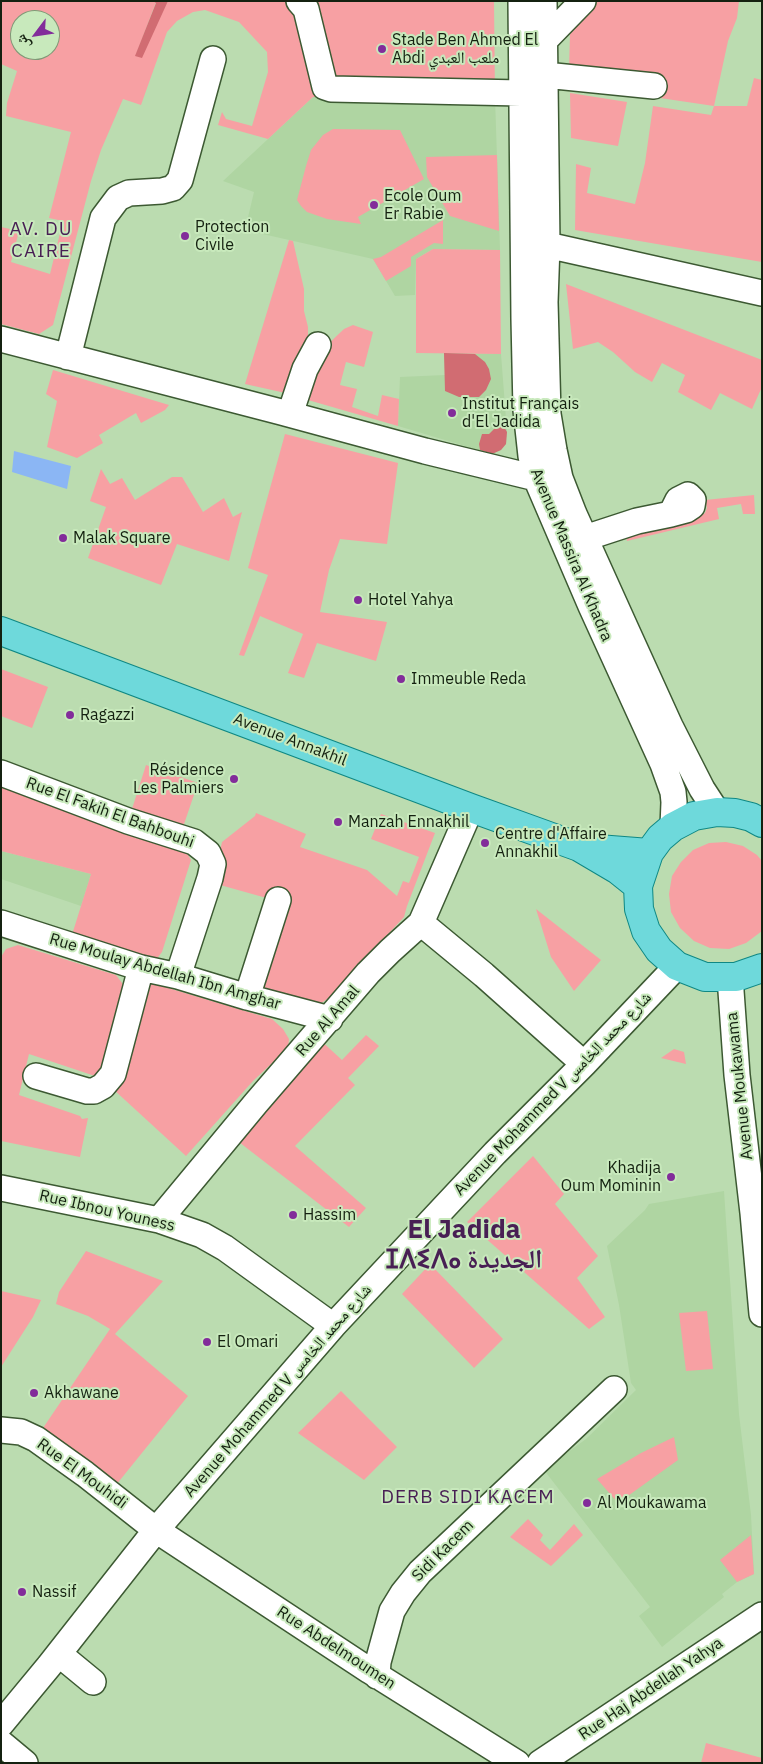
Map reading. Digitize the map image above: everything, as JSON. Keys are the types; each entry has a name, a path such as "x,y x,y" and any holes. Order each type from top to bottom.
{"main road":[{"name":"Avenue Annakhil","path":"1,631 579,847 618,870 638,886"},
{"path":"758,816 717,812 694,816 673,827 660,838 649,852 638,886 639,909 646,931 659,950 676,966 705,977 736,978 762,968"},
{"name":"Avenue Annakhil","path":"579,847 649,852"}],"street":[{"path":"299,1 306,9 325,87 331,89 521,93"},
{"name":"Avenue Massira Al Khadra","path":"522,1 521,93 526,410 530,456 536,478 595,615 663,764 674,802 673,827"},
{"name":"Avenue Massira Al Khadra","path":"544,1 548,414 560,478 584,538 670,726 702,789 717,812"},
{"path":"545,40 583,1"},
{"path":"68,357 103,218 118,198 129,193 162,191 173,188 180,180 213,59"},
{"path":"545,75 654,86"},
{"path":"547,245 762,293"},
{"path":"1,339 536,478 560,478"},
{"path":"290,414 305,369 318,345"},
{"path":"584,538 637,521 671,514"},
{"name":"Rue El Fakih El Bahbouhi","path":"1,773 128,821 194,842 208,853 213,864 210,878 178,976"},
{"name":"Rue Al Amal","path":"159,1220 256,1103 368,974 421,923 471,808"},
{"path":"247,997 278,900"},
{"path":"421,923 584,1064"},
{"name":"Rue Moulay Abdellah Ibn Amghar","path":"2,926 141,968 178,976 330,1019"},
{"name":"Avenue Mohammed V شارع محمد الخامس","path":"1,1724 59,1654 156,1530 333,1326 676,966"},
{"path":"36,1076 87,1090 94,1091 103,1086 113,1074 141,968"},
{"name":"Avenue Moukawama","path":"730,977 737,1075 753,1213 762,1314"},
{"name":"Rue Ibnou Youness","path":"1,1188 159,1220 202,1235 225,1248 333,1326"},
{"name":"Sidi Kacem","path":"377,1676 378,1662 392,1611 403,1593 420,1572 614,1389"},
{"name":"Rue El Mouhidi","path":"1,1430 21,1432 36,1439 85,1474 156,1530"},
{"name":"Rue Abdelmoumen","path":"156,1530 377,1676 517,1763"},
{"name":"Rue Haj Abdellah Yahya","path":"540,1763 762,1615"},
{"path":"59,1654 93,1682"},
{"path":"1,1743 25,1763"}],"shaded area":[{"path":"1,1 156,2 136,55 168,1 494,1 495,97 313,97 268,139 218,125 222,112 226,119 252,126 268,72 267,52 239,22 205,10 193,12 177,21 167,32 141,105 123,99 101,150 91,181 53,325 39,334 1,324 1,227 19,231 11,262 50,274 63,221 49,218 71,132 6,116 7,103 17,71 1,64"},
{"path":"153,1 168,1 142,58 135,56 156,3"},
{"path":"598,1 739,1 737,18 728,41 714,106 660,98 662,79 569,69 570,34"},
{"path":"754,78 762,80 762,262 575,230 576,164 591,168 587,193 635,204 645,163 653,106 711,115 714,106 747,106"},
{"path":"570,93 627,102 618,146 571,138"},
{"name":"Ecole Oum Er Rabie","path":"313,97 495,97 500,250 433,249 416,259 415,295 395,296 373,259 245,230 254,192 223,181"},
{"path":"333,129 400,130 424,179 358,217 361,224 327,219 307,212 297,200 311,150 323,135"},
{"path":"497,155 499,231 450,216 427,177 426,157"},
{"path":"443,220 443,244 434,243 411,257 411,266 386,281 373,259 381,257"},
{"path":"289,240 293,241 304,289 304,311 308,327 308,342 290,394 245,384"},
{"path":"433,249 500,250 501,354 416,353 416,259"},
{"path":"566,284 762,360 762,387 752,409 720,393 711,410 678,392 685,375 662,363 652,382 635,372 613,352 598,342 573,349"},
{"path":"353,325 373,332 364,367 346,362 340,385 357,389 352,407 378,416 382,395 399,399 398,426 301,398 326,346 344,329"},
{"name":"Institut Français d'El Jadida","path":"444,353 501,354 507,432 506,444 501,450 492,454 398,426 400,377 445,375"},
{"path":"444,353 475,354 485,362 491,379 486,390 479,397 459,397 445,391"},
{"path":"53,370 169,405 165,410 141,423 136,413 99,435 103,443 77,458 47,447 57,401 46,394"},
{"path":"494,423 503,425 507,432 506,444 501,450 492,454 480,450 479,444 482,434 489,434 494,429"},
{"path":"285,434 398,463 387,544 340,539 329,570 320,612 387,622 376,661 317,643 304,678 288,673 303,634 260,616 244,656 239,655 268,575 248,568"},
{"path":"101,469 110,484 122,478 135,500 172,477 182,477 203,512 224,498 233,517 242,512 229,561 177,544 161,585 88,558 106,507 90,501"},
{"path":"754,495 755,514 743,514 741,504 717,508 719,519 627,541 626,536 699,517 705,513 707,508 705,500"},
{"path":"1,669 48,687 32,728 1,716"},
{"path":"146,765 198,783 182,830 131,812"},
{"path":"1,782 181,849 188,855 191,860 162,952 155,961 71,938 91,874 1,851"},
{"path":"256,813 306,834 300,847 367,870 397,896 403,881 409,883 419,857 371,839 381,814 435,833 404,917 330,997 320,1004 261,990 270,899 213,883 222,842 255,816"},
{"path":"726,842 743,846 757,855 762,861 762,931 746,943 729,949 710,948 694,941 680,928 671,912 669,894 672,876 681,862 693,850 709,843"},
{"path":"1,851 91,874 81,906 1,879"},
{"path":"536,909 601,960 574,991 551,957"},
{"path":"18,945 116,975 124,989 98,1077 29,1054 19,1095 80,1116 82,1119 88,1118 80,1157 1,1141 1,957 6,949"},
{"path":"148,982 272,1019 283,1029 289,1039 288,1048 253,1081 186,1156 113,1089"},
{"path":"366,1035 379,1046 348,1078 355,1085 295,1146 366,1208 349,1227 235,1139 318,1038 342,1060"},
{"path":"674,1049 684,1052 686,1064 661,1058"},
{"path":"533,1156 564,1194 555,1204 598,1256 577,1278 605,1317 589,1329 467,1222"},
{"path":"724,1191 739,1414 751,1515 754,1574 737,1582 722,1594 724,1597 662,1647 639,1616 650,1607 544,1470 586,1439 636,1390 631,1383 619,1305 607,1246 649,1204"},
{"path":"86,1251 163,1281 115,1334 188,1396 116,1485 43,1428 110,1329 88,1316 56,1304 59,1292"},
{"path":"430,1264 503,1339 474,1368 402,1294"},
{"path":"1,1291 41,1300 33,1317 1,1367"},
{"path":"707,1311 713,1369 686,1371 679,1313"},
{"path":"341,1391 397,1447 364,1480 298,1433"},
{"path":"674,1437 678,1460 618,1503 597,1479 641,1453"},
{"path":"528,1519 543,1535 540,1540 550,1550 574,1524 583,1535 551,1566 510,1537"},
{"path":"751,1535 754,1574 737,1582 720,1560"},
{"path":"706,1743 762,1758 762,1763 701,1763"}],"water":[{"path":"14,451 71,466 67,489 12,472"}],"place":[{"name":"Stade Ben Ahmed El Abdi ملعب العبدي","path":"382,49"},
{"name":"Ecole Oum Er Rabie","path":"374,205"},
{"name":"Protection Civile","path":"185,236"},
{"name":"Institut Français d'El Jadida","path":"452,413"},
{"name":"Malak Square","path":"63,538"},
{"name":"Hotel Yahya","path":"358,600"},
{"name":"Immeuble Reda","path":"401,679"},
{"name":"Ragazzi","path":"70,715"},
{"name":"Résidence Les Palmiers","path":"234,779"},
{"name":"Manzah Ennakhil","path":"338,822"},
{"name":"Centre d'Affaire Annakhil","path":"485,843"},
{"name":"Khadija Oum Mominin","path":"671,1177"},
{"name":"Hassim","path":"293,1215"},
{"name":"El Omari","path":"207,1342"},
{"name":"Akhawane","path":"34,1393"},
{"name":"Al Moukawama","path":"587,1503"},
{"name":"Nassif","path":"22,1592"}],"district":[{"name":"AV. DU CAIRE","path":"41,241"},
{"name":"El Jadida ⵊⴷⵉⴷⴰ الجديدة","path":"464,1245"},
{"name":"DERB SIDI KACEM","path":"468,1498"}]}
